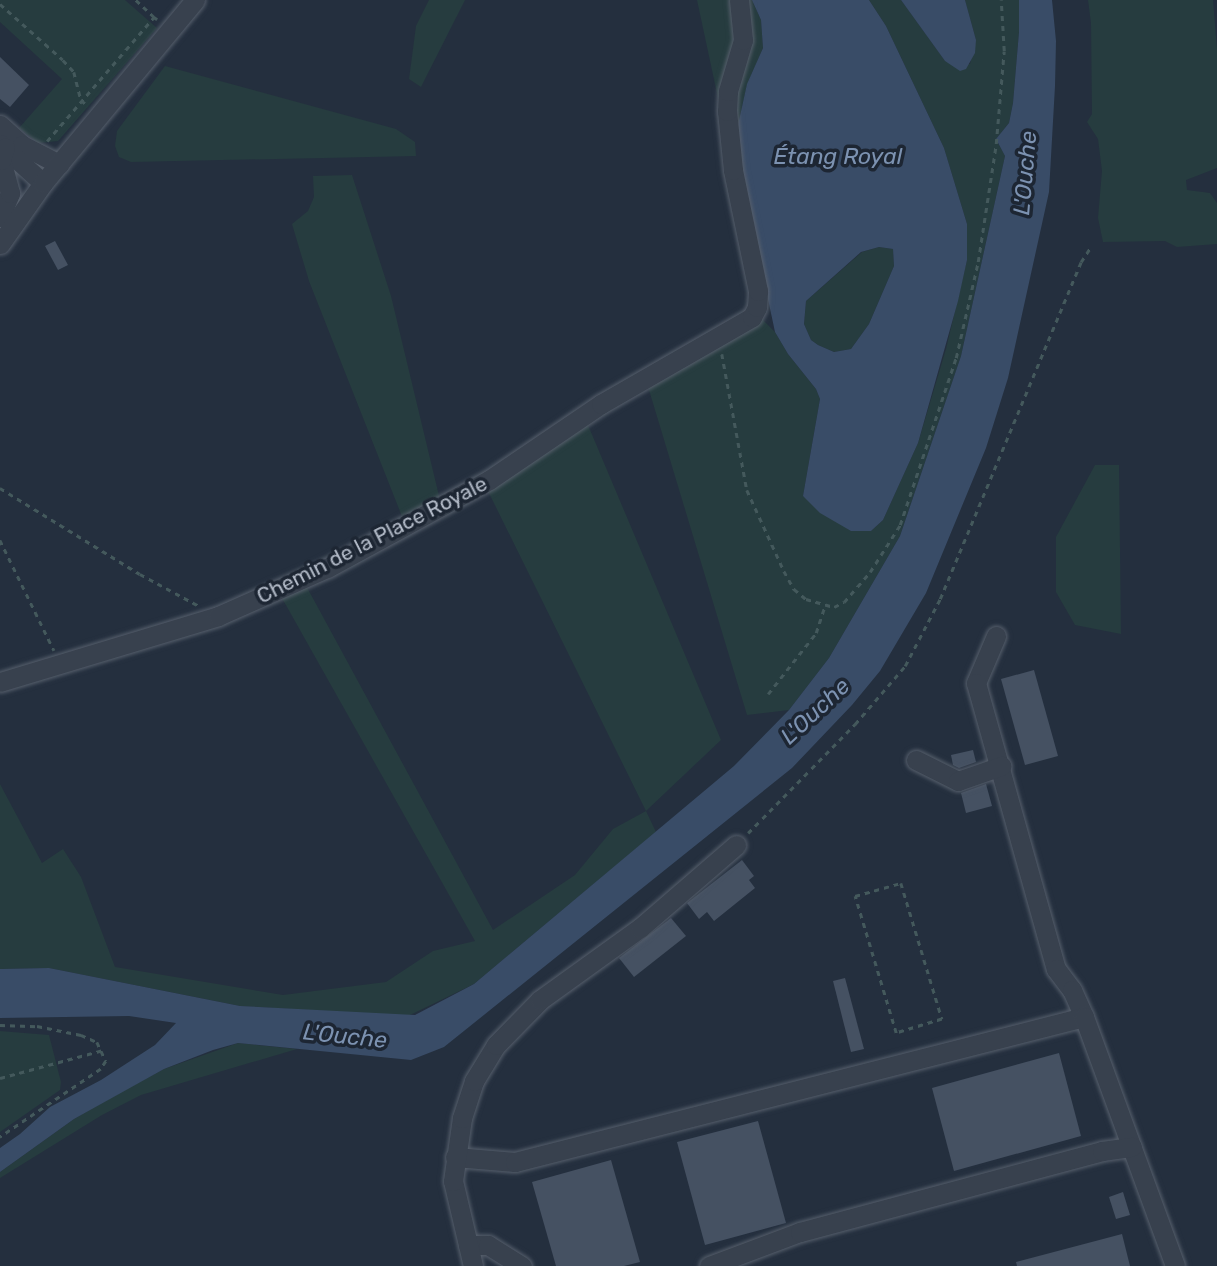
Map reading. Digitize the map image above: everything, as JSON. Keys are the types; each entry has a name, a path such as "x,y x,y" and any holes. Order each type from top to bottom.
{"street":[{"path":"0,244 43,183 195,0"},
{"name":"Chemin de la Place Royale","path":"0,682 218,616 327,569 489,480 601,404 752,317 757,307 758,291 733,170 727,111 728,91 743,40 739,0"},
{"path":"0,125 22,145 59,164"},
{"path":"2,146 43,183"},
{"path":"0,217 10,193 1,160 2,146"},
{"path":"996,636 976,682 1056,969 1072,990 1084,1017 1175,1266"},
{"path":"916,760 958,781 1001,766"},
{"path":"473,1266 453,1181 455,1157 461,1118 474,1081 496,1045 540,1000 640,928 736,845"},
{"path":"455,1157 515,1162 1084,1017"},
{"path":"709,1266 800,1232 1102,1151 1132,1147"},
{"path":"468,1245 488,1245 522,1266"}],"path":[{"path":"136,0 171,31"},
{"path":"715,338 727,377 736,443 747,490 794,589 806,599 825,606 844,602 900,525 956,358 978,262 996,144 1003,51 1001,0"},
{"path":"0,4 74,72 81,100 155,17"},
{"path":"736,845 855,724 905,666 925,631 1081,262 1090,248"},
{"path":"0,488 140,574 218,616"},
{"path":"0,540 61,664"},
{"path":"768,694 816,633 825,606"},
{"path":"901,883 921,950 942,1020 896,1033 855,897 901,883"},
{"path":"0,1025 37,1026 81,1035 97,1042 106,1061 102,1069 0,1137"},
{"path":"0,1078 103,1050"}],"green space":[{"path":"0,0 125,0 157,28 58,141 38,143 19,128 62,79 0,22"},
{"path":"429,0 465,0 421,87 409,79 416,26"},
{"path":"697,0 752,0 761,20 763,48 747,85 738,125 724,126"},
{"path":"869,0 901,0 945,61 970,64 976,40 965,0 1019,0 1013,103 1009,123 996,139 1005,156 961,356 900,536 829,658 789,710 747,715 646,380 759,316 775,332 788,354 816,389 820,399 803,496 851,531 871,531 883,520 918,443 946,349 967,260 967,224 944,148 886,26"},
{"path":"1088,0 1213,0 1217,49 1217,168 1186,180 1187,190 1210,193 1217,203 1217,244 1177,247 1165,241 1103,242 1098,218 1102,171 1098,139 1087,122 1092,114 1091,23"},
{"path":"165,66 396,129 415,142 416,156 131,162 119,157 115,146 117,131"},
{"path":"352,175 391,296 440,500 403,519 309,281 292,224 308,211 314,197 313,176"},
{"path":"879,247 893,249 894,266 869,324 851,349 834,352 818,345 811,340 804,324 806,301 862,252"},
{"path":"585,418 721,740 646,811 484,483"},
{"path":"1095,465 1119,465 1121,634 1075,625 1056,592 1056,537"},
{"path":"303,580 493,930 575,875 613,829 646,811 656,832 474,984 408,1016 240,1006 49,968 0,969 0,784 42,863 63,849 81,877 115,967 283,995 386,982 433,951 475,941 278,591"},
{"path":"0,1031 49,1035 61,1082 60,1090 0,1132"},
{"path":"238,1043 297,1049 141,1095 102,1115 0,1178 0,1172 74,1119 125,1090 164,1069"}],"water":[{"name":"Étang Royal","path":"752,0 869,0 886,26 944,148 967,224 967,260 958,301 918,443 883,520 871,531 851,531 820,513 803,496 820,399 816,389 788,354 775,332 743,181 738,125 747,84 763,48 761,20","holes":["879,247 893,249 894,266 869,324 851,349 834,352 811,340 804,324 806,301 861,252"]},
{"path":"901,0 965,0 976,40 975,53 966,69 960,71 945,61"},
{"name":"L'Ouche","path":"1019,0 1052,0 1056,41 1055,86 1049,192 1008,378 986,448 926,593 880,671 852,705 792,768 444,1047 411,1060 238,1043 213,1050 164,1069 74,1119 0,1172 0,1148 50,1107 101,1080 155,1045 176,1023 129,1016 0,1018 0,969 49,968 240,1006 415,1015 474,984 734,766 789,710 829,658 900,536 961,356 1005,156 996,139 1009,123 1013,103"}],"building":[{"path":"0,57 29,85 10,107 0,99"},
{"path":"55,241 68,265 58,270 45,246"},
{"path":"1034,670 1058,756 1025,765 1001,679"},
{"path":"973,750 976,762 959,768 953,765 951,755"},
{"path":"986,784 992,806 966,813 961,793"},
{"path":"742,860 754,876 749,880 755,888 714,921 707,912 699,919 687,903"},
{"path":"671,918 686,936 634,977 619,958"},
{"path":"845,978 864,1049 851,1052 833,981"},
{"path":"1059,1053 1081,1136 954,1171 932,1088"},
{"path":"758,1121 786,1223 705,1245 677,1142"},
{"path":"611,1160 640,1262 624,1266 556,1266 532,1182"},
{"path":"1123,1192 1130,1215 1116,1219 1109,1197"},
{"path":"1122,1234 1130,1266 1017,1266 1016,1262"}]}
